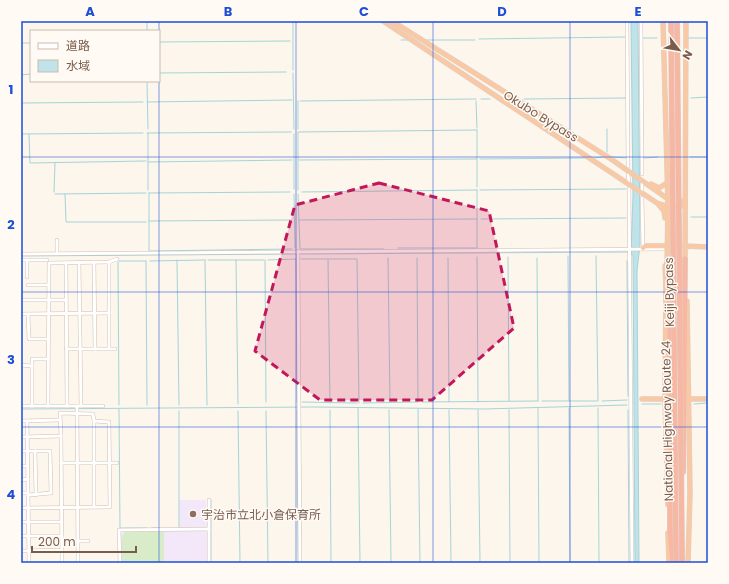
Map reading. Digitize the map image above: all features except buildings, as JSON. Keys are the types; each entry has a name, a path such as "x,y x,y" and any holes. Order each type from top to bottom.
{"highway":[{"name":"Okubo Bypass","path":"383,21 629,185 641,191 658,203 677,207"},
{"name":"Okubo Bypass","path":"392,21 629,171 667,199 686,216"},
{"name":"National Highway Route 24","path":"663,21 668,206 665,247 667,264 665,400 669,563"},
{"name":"Keiji Bypass","path":"672,21 674,563"},
{"name":"Keiji Bypass","path":"677,21 682,563"},
{"path":"677,207 682,206 684,202 684,147 686,130 686,21"},
{"name":"National Highway Route 24","path":"686,130 687,247 685,259 690,493 688,563"},
{"path":"641,179 659,188 667,183"},
{"path":"658,203 662,207 665,216 666,288"},
{"path":"642,248 645,246 665,247"},
{"path":"687,247 708,247"},
{"path":"681,528 685,415 685,259"},
{"path":"667,264 670,305 670,514 674,563"},
{"path":"689,399 708,399"},
{"path":"642,401 665,400"}],"street":[{"path":"627,21 632,563"},
{"path":"641,21 641,191"},
{"path":"21,254 266,254 642,248 642,198"},
{"path":"57,240 57,253"},
{"path":"298,253 300,563"},
{"path":"27,277 29,254"},
{"path":"48,406 49,263 109,262 117,259"},
{"path":"21,260 47,260"},
{"path":"78,563 77,413 79,406 80,349 79,262"},
{"path":"94,262 95,349"},
{"path":"109,262 109,348"},
{"path":"66,263 66,406"},
{"path":"28,285 48,285"},
{"path":"21,300 66,300"},
{"path":"21,314 109,314"},
{"path":"28,314 29,339 48,339"},
{"path":"66,349 115,349"},
{"path":"32,406 32,359 48,359"},
{"path":"21,365 32,366"},
{"path":"21,406 103,406"},
{"path":"62,563 62,463 60,413 93,414 94,507"},
{"path":"21,421 60,420"},
{"path":"27,421 29,563"},
{"path":"21,508 110,507 109,422 94,421"},
{"path":"21,437 61,436"},
{"path":"21,451 50,452 51,493 36,495 21,493"},
{"path":"35,451 36,495"},
{"path":"62,463 117,463"},
{"path":"21,466 28,466"},
{"path":"21,480 28,479"},
{"path":"209,500 209,563"},
{"path":"21,522 62,522"},
{"path":"120,563 119,530 209,529"},
{"path":"21,536 62,536"},
{"path":"62,541 88,541"},
{"path":"21,551 62,550"}],"highlighted area":[{"path":"379,183 489,211 514,328 432,400 320,400 255,351 295,205"}],"shaded area":[{"name":"宇治市立北小倉保育所","path":"179,500 206,500 207,528 180,529"},
{"path":"207,530 207,563 121,563 121,531"}],"green space":[{"path":"126,531 164,532 164,563 122,563 122,536"}],"water":[{"path":"631,21 638,21 640,245 637,271 639,563 635,563 633,255 631,254 633,195"}],"waterway":[{"path":"147,21 147,30"},
{"path":"293,21 293,70"},
{"path":"479,39 625,37"},
{"path":"643,38 657,38"},
{"path":"687,38 708,38"},
{"path":"401,40 409,40"},
{"path":"426,40 475,40"},
{"path":"160,42 290,41"},
{"path":"21,43 30,43"},
{"path":"160,73 286,72"},
{"path":"293,73 294,129"},
{"path":"21,75 30,74"},
{"path":"147,82 148,129"},
{"path":"691,98 708,97"},
{"path":"524,99 626,98"},
{"path":"300,101 476,99"},
{"path":"481,99 490,99"},
{"path":"147,102 292,100"},
{"path":"298,101 298,129"},
{"path":"476,101 477,128"},
{"path":"21,103 143,102"},
{"path":"607,129 607,152"},
{"path":"477,130 477,187"},
{"path":"298,190 298,132 477,130"},
{"path":"147,133 291,132"},
{"path":"21,134 143,133"},
{"path":"148,133 148,190"},
{"path":"29,134 30,163 146,161"},
{"path":"294,134 294,189"},
{"path":"592,158 605,157"},
{"path":"612,157 627,158"},
{"path":"644,158 658,157"},
{"path":"690,157 708,157"},
{"path":"480,159 585,158"},
{"path":"299,160 477,159"},
{"path":"148,162 292,160"},
{"path":"54,192 55,163"},
{"path":"480,190 626,189"},
{"path":"302,192 477,190"},
{"path":"398,248 477,248 477,190"},
{"path":"149,193 290,192"},
{"path":"55,194 146,193"},
{"path":"149,193 149,251 292,249"},
{"path":"65,194 66,222 146,222"},
{"path":"294,194 295,248"},
{"path":"298,194 300,249 384,249"},
{"path":"691,217 708,217"},
{"path":"481,219 626,218"},
{"path":"299,220 477,219"},
{"path":"149,221 291,220"},
{"path":"300,254 628,252"},
{"path":"21,256 296,254"},
{"path":"568,256 569,401"},
{"path":"596,256 598,401"},
{"path":"477,257 478,402"},
{"path":"508,257 509,401"},
{"path":"388,258 390,402"},
{"path":"417,258 418,402"},
{"path":"448,258 449,402"},
{"path":"537,258 538,401"},
{"path":"296,259 297,402"},
{"path":"268,260 296,259"},
{"path":"301,259 357,259 359,403"},
{"path":"177,260 179,405"},
{"path":"205,260 207,405"},
{"path":"150,261 205,260"},
{"path":"208,260 264,260"},
{"path":"236,260 238,404"},
{"path":"265,260 266,402"},
{"path":"328,260 330,403"},
{"path":"119,261 146,261"},
{"path":"146,261 147,405"},
{"path":"627,261 628,396"},
{"path":"118,262 119,405"},
{"path":"602,401 627,400"},
{"path":"422,402 538,401"},
{"path":"542,401 597,401"},
{"path":"302,402 357,403"},
{"path":"363,403 418,402"},
{"path":"694,404 708,403"},
{"path":"642,404 661,404"},
{"path":"21,409 314,407 484,409 627,405"},
{"path":"358,408 360,563"},
{"path":"538,408 539,563"},
{"path":"569,408 570,563"},
{"path":"598,408 599,563"},
{"path":"119,409 120,528 147,528"},
{"path":"418,409 420,563"},
{"path":"297,410 298,563"},
{"path":"330,410 331,563"},
{"path":"389,410 391,563"},
{"path":"449,410 451,563"},
{"path":"478,410 480,563"},
{"path":"509,410 510,563"},
{"path":"628,410 629,563"},
{"path":"179,411 179,528"},
{"path":"238,411 240,563"},
{"path":"266,411 268,563"},
{"path":"211,500 211,563"},
{"path":"152,528 160,528"}],"tunnel":[{"path":"666,249 690,248"}],"place":[{"name":"宇治市立北小倉保育所","path":"193,514"}]}
